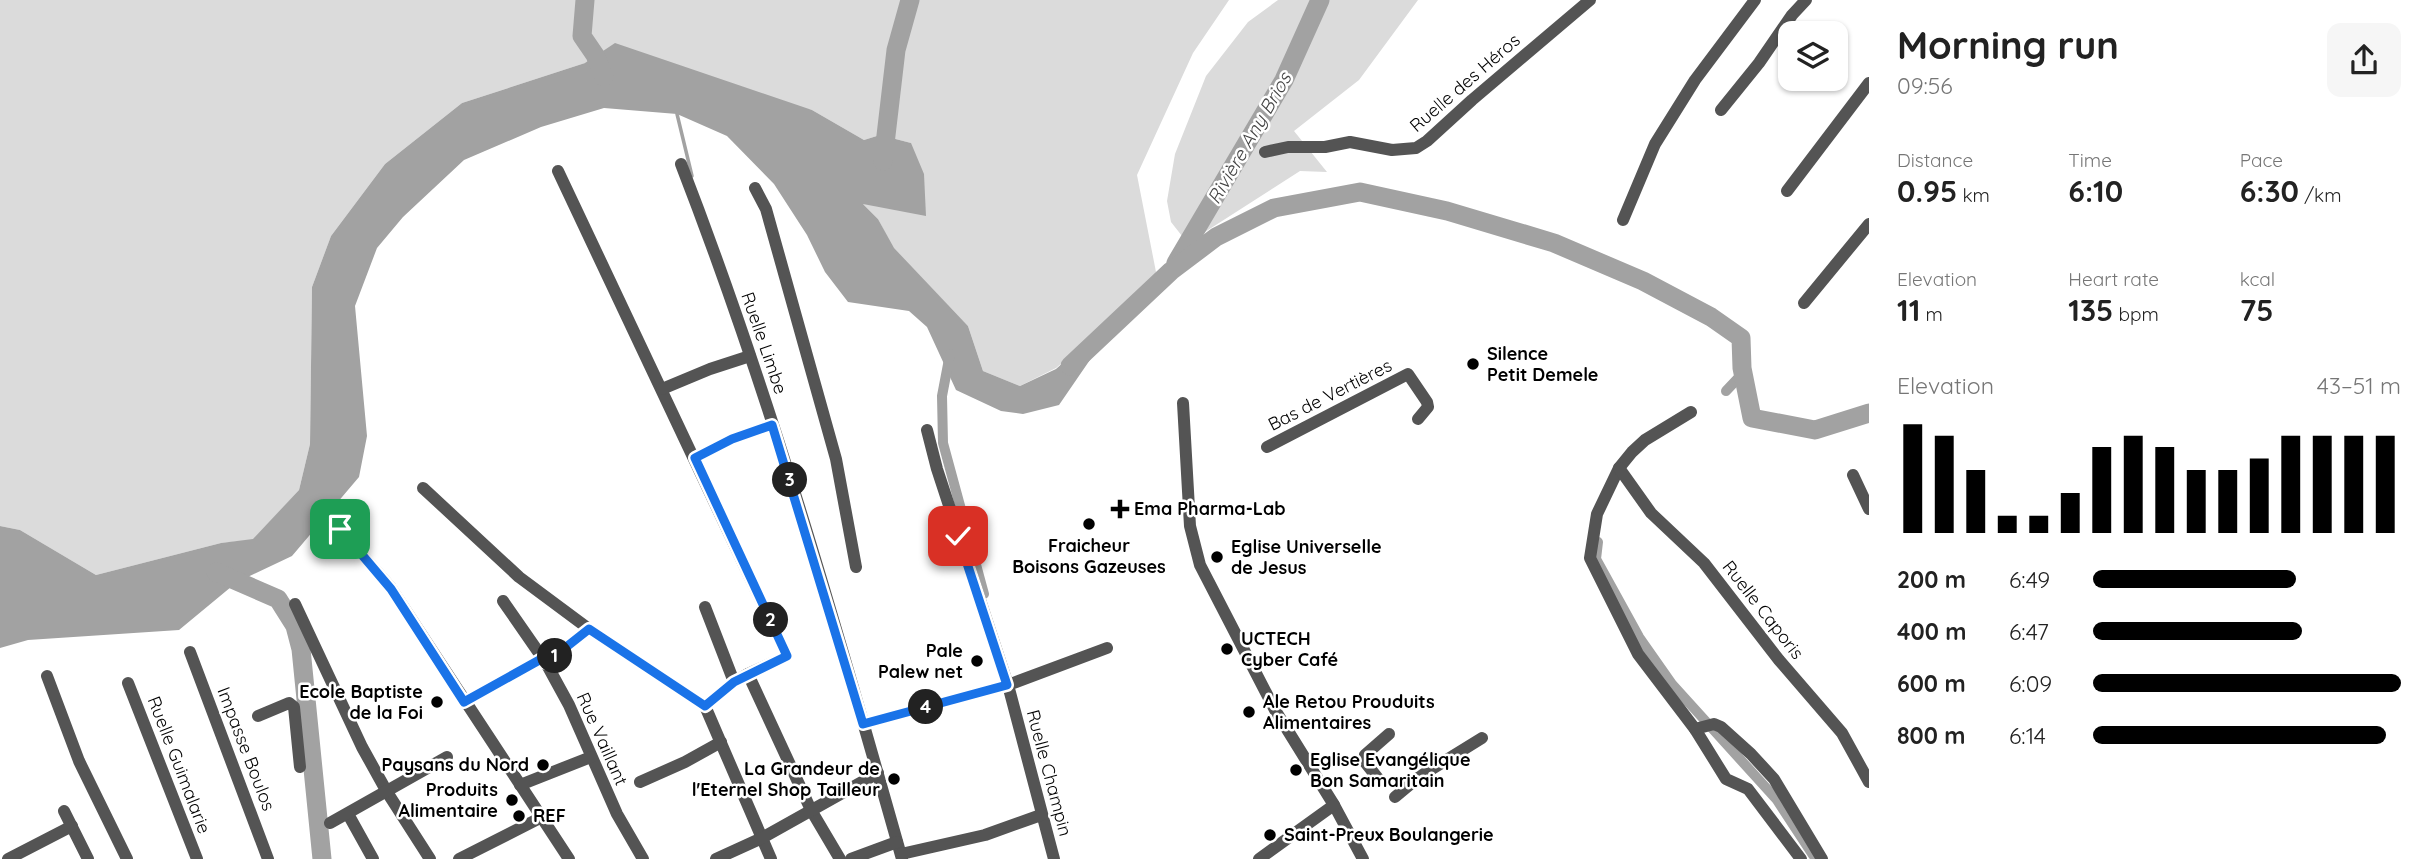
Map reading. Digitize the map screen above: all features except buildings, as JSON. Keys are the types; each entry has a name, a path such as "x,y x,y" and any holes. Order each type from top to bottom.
{"street":[{"name":"Ruelle des Héros","path":"1265,152 1288,147 1325,147 1350,142 1392,150 1416,148 1590,0"},
{"path":"1623,220 1655,144 1695,80 1755,0"},
{"path":"1721,110 1806,0"},
{"path":"1787,191 1869,83"},
{"name":"Ruelle Limbe","path":"681,164 711,240 772,425 820,576 900,852"},
{"path":"558,171 787,656 734,682 705,706"},
{"path":"755,188 765,209 836,459 856,567"},
{"path":"1804,303 1869,224"},
{"path":"662,389 750,356"},
{"name":"Bas de Vertières","path":"1267,447 1408,374 1427,402 1428,407 1418,419"},
{"path":"1183,403 1190,526 1200,565 1275,710 1335,805 1363,859"},
{"path":"1691,412 1645,440 1619,468 1597,514 1590,558 1638,654 1695,729 1726,779 1748,789 1801,859"},
{"path":"695,458 732,439 772,425"},
{"name":"Ruelle Champin","path":"928,430 958,536 1007,685 1054,859"},
{"name":"Ruelle Caporis","path":"1619,468 1651,513 1704,563 1779,660 1842,733 1869,782"},
{"path":"1853,475 1869,509"},
{"path":"422,488 519,577 589,629 705,706 771,859"},
{"path":"340,529 391,589 569,859"},
{"name":"Rue Vaillant","path":"503,601 544,661 569,705 617,814 643,859"},
{"path":"295,604 362,747 430,859"},
{"path":"705,607 734,682"},
{"path":"464,702 544,661 589,629"},
{"path":"863,724 1007,685 1107,648"},
{"name":"Impasse Boulos","path":"190,652 268,859"},
{"path":"748,674 811,810 840,859"},
{"path":"47,676 79,761 127,859"},
{"name":"Ruelle Guimalarie","path":"128,683 197,859"},
{"path":"258,716 289,704 294,707 300,767"},
{"path":"1695,729 1714,724 1721,727 1751,754 1774,779 1822,859"},
{"path":"1380,781 1365,762 1364,755 1389,734"},
{"path":"1395,797 1419,777 1482,738"},
{"path":"640,782 721,742"},
{"path":"330,823 447,757"},
{"path":"520,785 591,757"},
{"path":"716,859 762,838 878,773"},
{"path":"1259,859 1335,805"},
{"path":"64,811 88,859"},
{"path":"348,814 373,859"},
{"path":"851,859 985,835 1041,815"},
{"path":"459,859 542,817"},
{"path":"8,859 72,827"}],"shaded area":[{"path":"0,0 1229,0 1193,53 1137,175 1156,272 1147,291 1056,368 1020,386 983,371 968,326 893,248 878,219 862,203 911,143 880,135 864,140 812,110 585,63 462,103 385,164 331,236 312,287 310,444 299,490 253,540 221,543 96,575 20,530 0,526"},
{"path":"1278,0 1418,0 1359,80 1294,131 1327,172 1300,171 1194,239 1182,236 1171,222 1167,201 1175,154 1206,76 1248,22"},
{"path":"615,43 812,110 864,140 880,135 911,143 924,174 926,216 863,204 878,219 894,248 968,326 983,371 1020,386 1056,369 1083,345 1094,354 1059,405 1023,414 1001,411 956,390 927,327 909,311 848,302 825,272 807,235 774,184 727,136 677,114 604,108 541,127 464,160 403,217 377,248 355,306 367,436 359,477 292,556 237,582 179,630 28,640 0,648 0,526 20,530 96,575 221,543 253,539 299,490 310,444 312,287 331,236 385,164 462,103 585,63"}],"waterway":[{"path":"585,0 582,36 595,55 604,77"},
{"path":"883,161 896,50 910,0"},
{"name":"Rivière Any Brios","path":"1176,263 1284,80 1320,0"},
{"path":"677,114 692,176"},
{"path":"1070,366 1171,271 1216,237 1274,208 1360,192 1447,211 1554,243 1643,281 1711,317 1741,338 1742,368 1752,418 1815,430 1869,413"},
{"path":"950,354 942,396 943,443 984,594"},
{"path":"1726,391 1743,373"},
{"path":"1598,542 1596,559 1639,637 1672,684 1777,800 1813,855"},
{"path":"216,572 278,599 295,626 301,649 322,859"}],"place":[{"name":"Silence Petit Demele","path":"1473,364"},
{"name":"Ema Pharma-Lab","path":"1120,509"},
{"name":"Fraicheur Boisons Gazeuses","path":"1089,524"},
{"name":"Eglise Universelle de Jesus","path":"1217,557"},
{"name":"UCTECH Cyber Café","path":"1227,649"},
{"name":"Pale Palew net","path":"977,661"},
{"name":"Ecole Baptiste de la Foi","path":"437,702"},
{"name":"Ale Retou Prouduits Alimentaires","path":"1249,712"},
{"name":"Paysans du Nord","path":"543,765"},
{"name":"Eglise Evangélique Bon Samaritain","path":"1296,770"},
{"name":"La Grandeur de l'Eternel Shop Tailleur","path":"894,779"},
{"name":"Produits Alimentaire","path":"512,800"},
{"name":"REF","path":"519,816"},
{"name":"Saint-Preux Boulangerie","path":"1270,835"}],"route":[{"path":"340,529 391,589 464,702 543,658 546,663 589,629 657,677 705,706 734,682 787,656 695,458 732,439 772,425 863,724 1007,685 958,536"}]}
